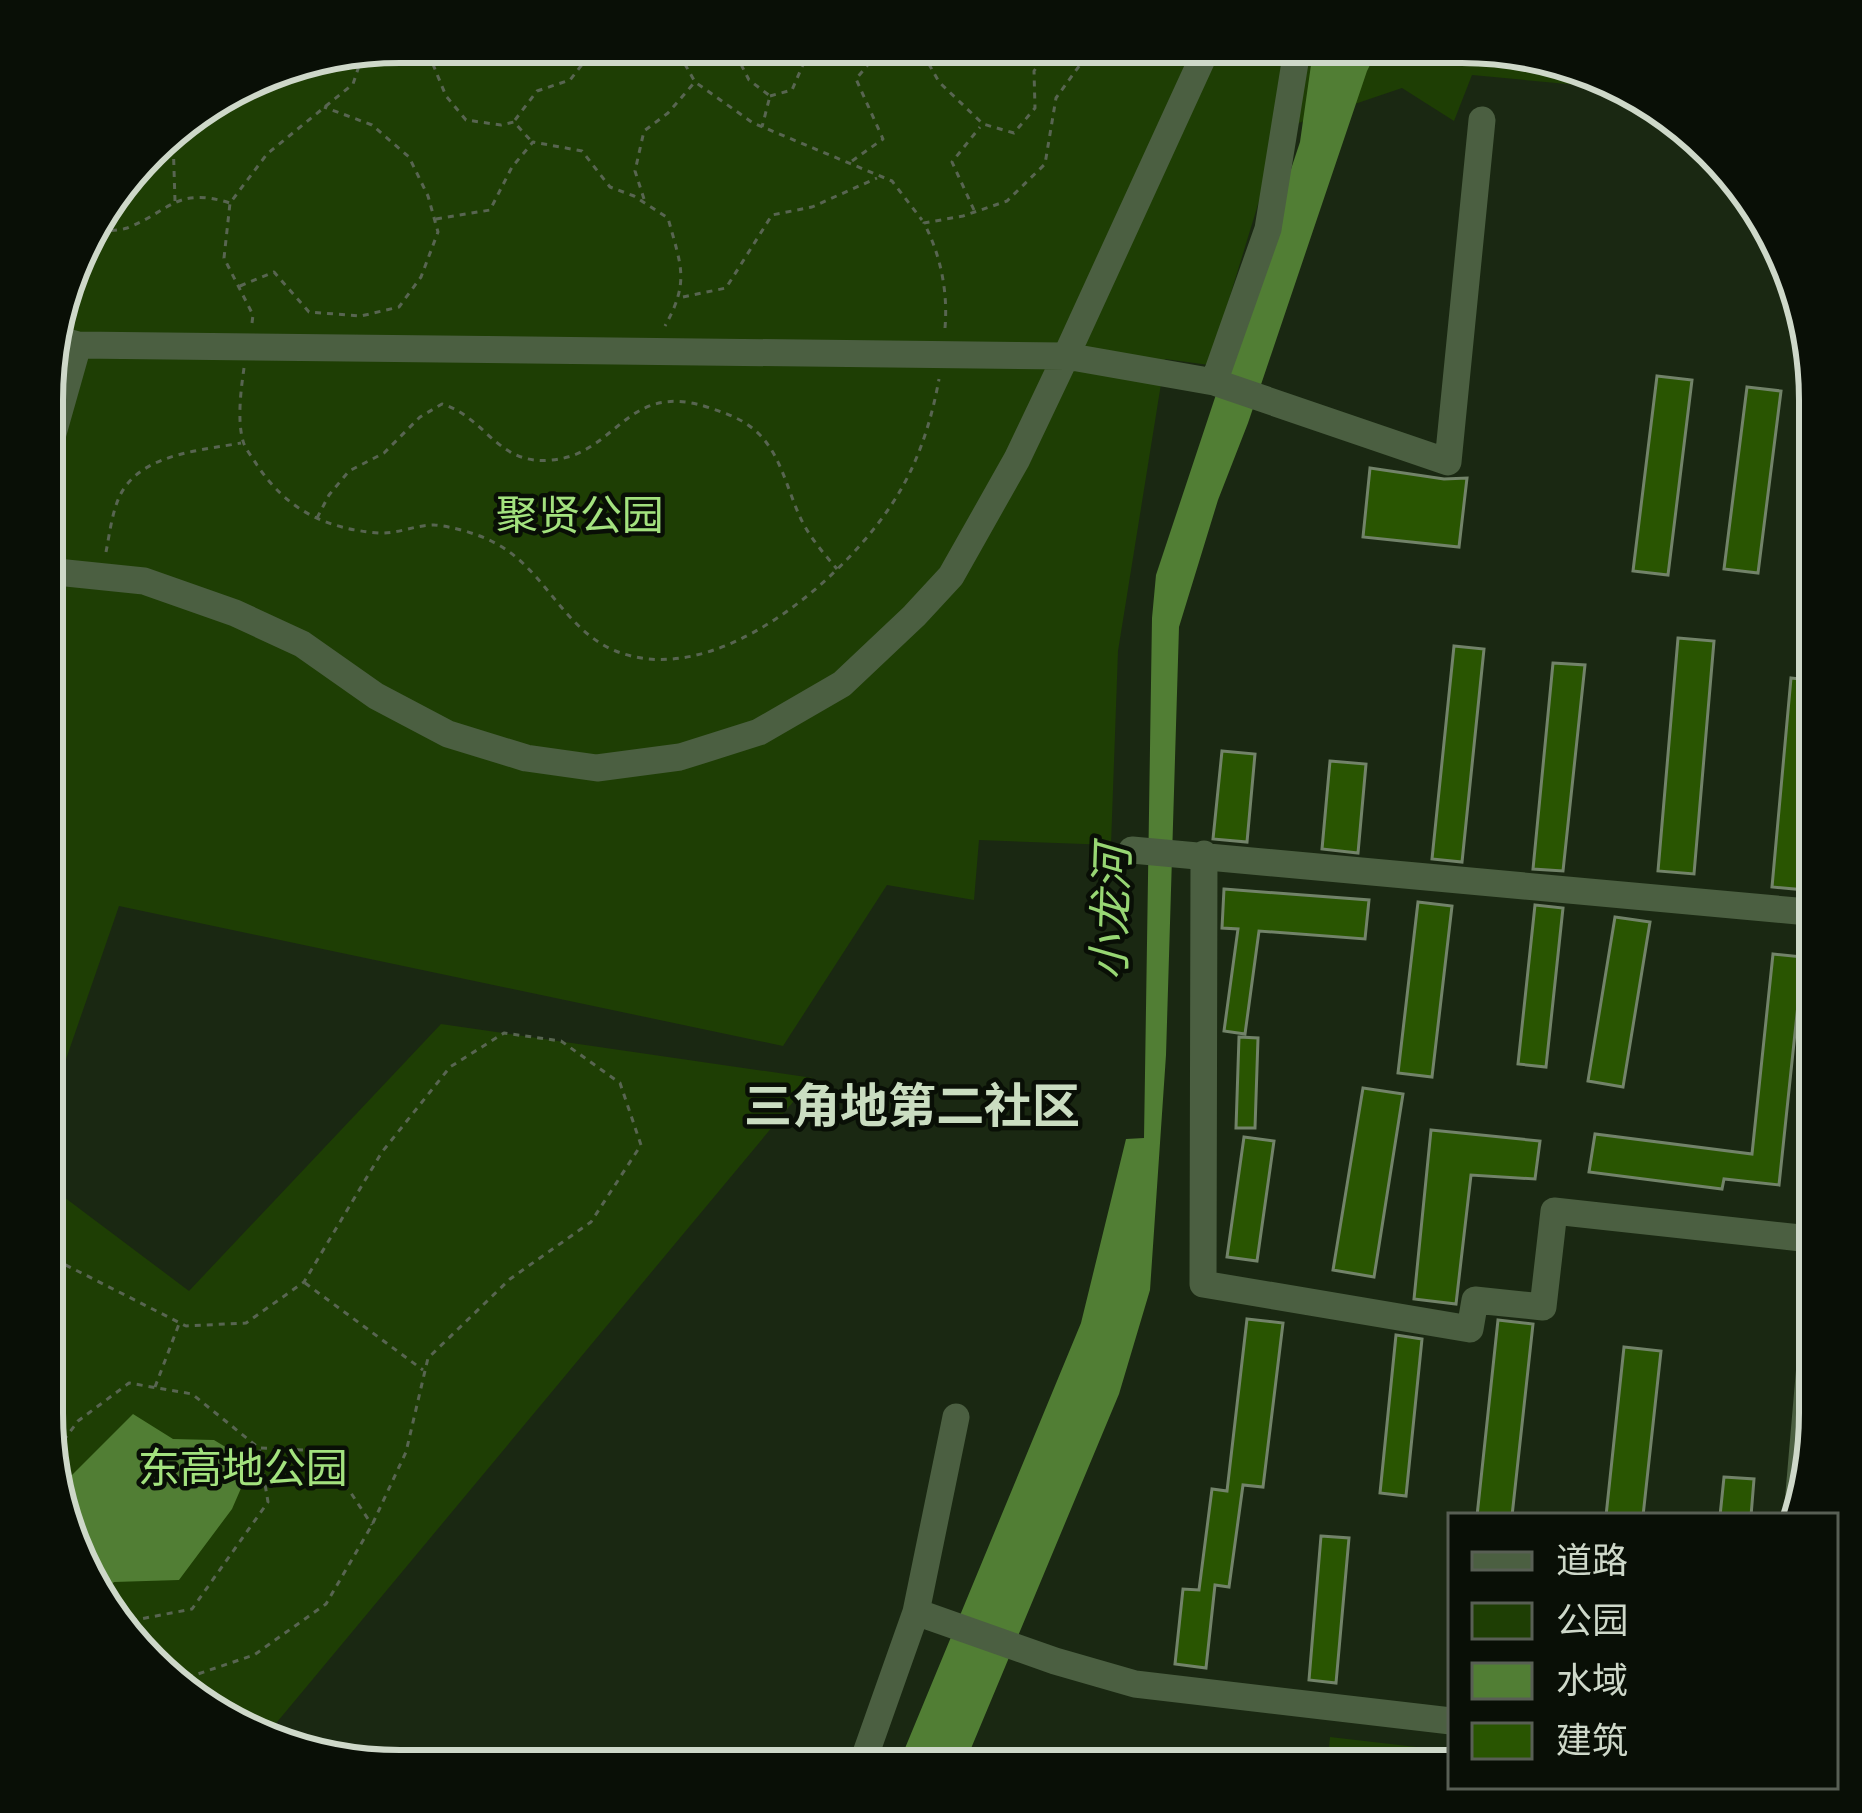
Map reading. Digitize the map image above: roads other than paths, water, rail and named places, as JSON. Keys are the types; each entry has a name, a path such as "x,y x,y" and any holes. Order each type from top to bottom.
{"street":[{"path":"63,573 144,581 235,613 302,644 376,696 448,734 506,752 597,768 680,757 759,732 842,684 951,577 1017,459 1200,63"},
{"path":"1214,382 1268,229 1295,63"},
{"path":"68,343 1066,356 1214,382 1448,462 1482,120"},
{"path":"63,397 78,345"},
{"path":"1132,850 1798,912"},
{"path":"1198,854 1203,1284 1470,1329 1475,1300 1543,1307 1553,1211 1798,1238"},
{"path":"869,1749 925,1615 956,1417"},
{"path":"925,1615 1136,1684 1448,1721"}],"water":[{"path":"1311,63 1371,63 1218,500 1179,627 1166,1055 1150,1290 1119,1394 971,1749 905,1749 1081,1323 1126,1139 1144,1138 1156,575 1300,142"},
{"path":"133,1414 173,1439 214,1440 252,1463 232,1509 179,1580 111,1585 89,1542 69,1478"}],"district":[{"name":"三角地第二社区","path":"912,1108"}],"park label":[{"name":"聚贤公园","path":"580,517"},
{"name":"东高地公园","path":"243,1470"}],"water label":[{"name":"小龙河","path":"1113,913"}]}
